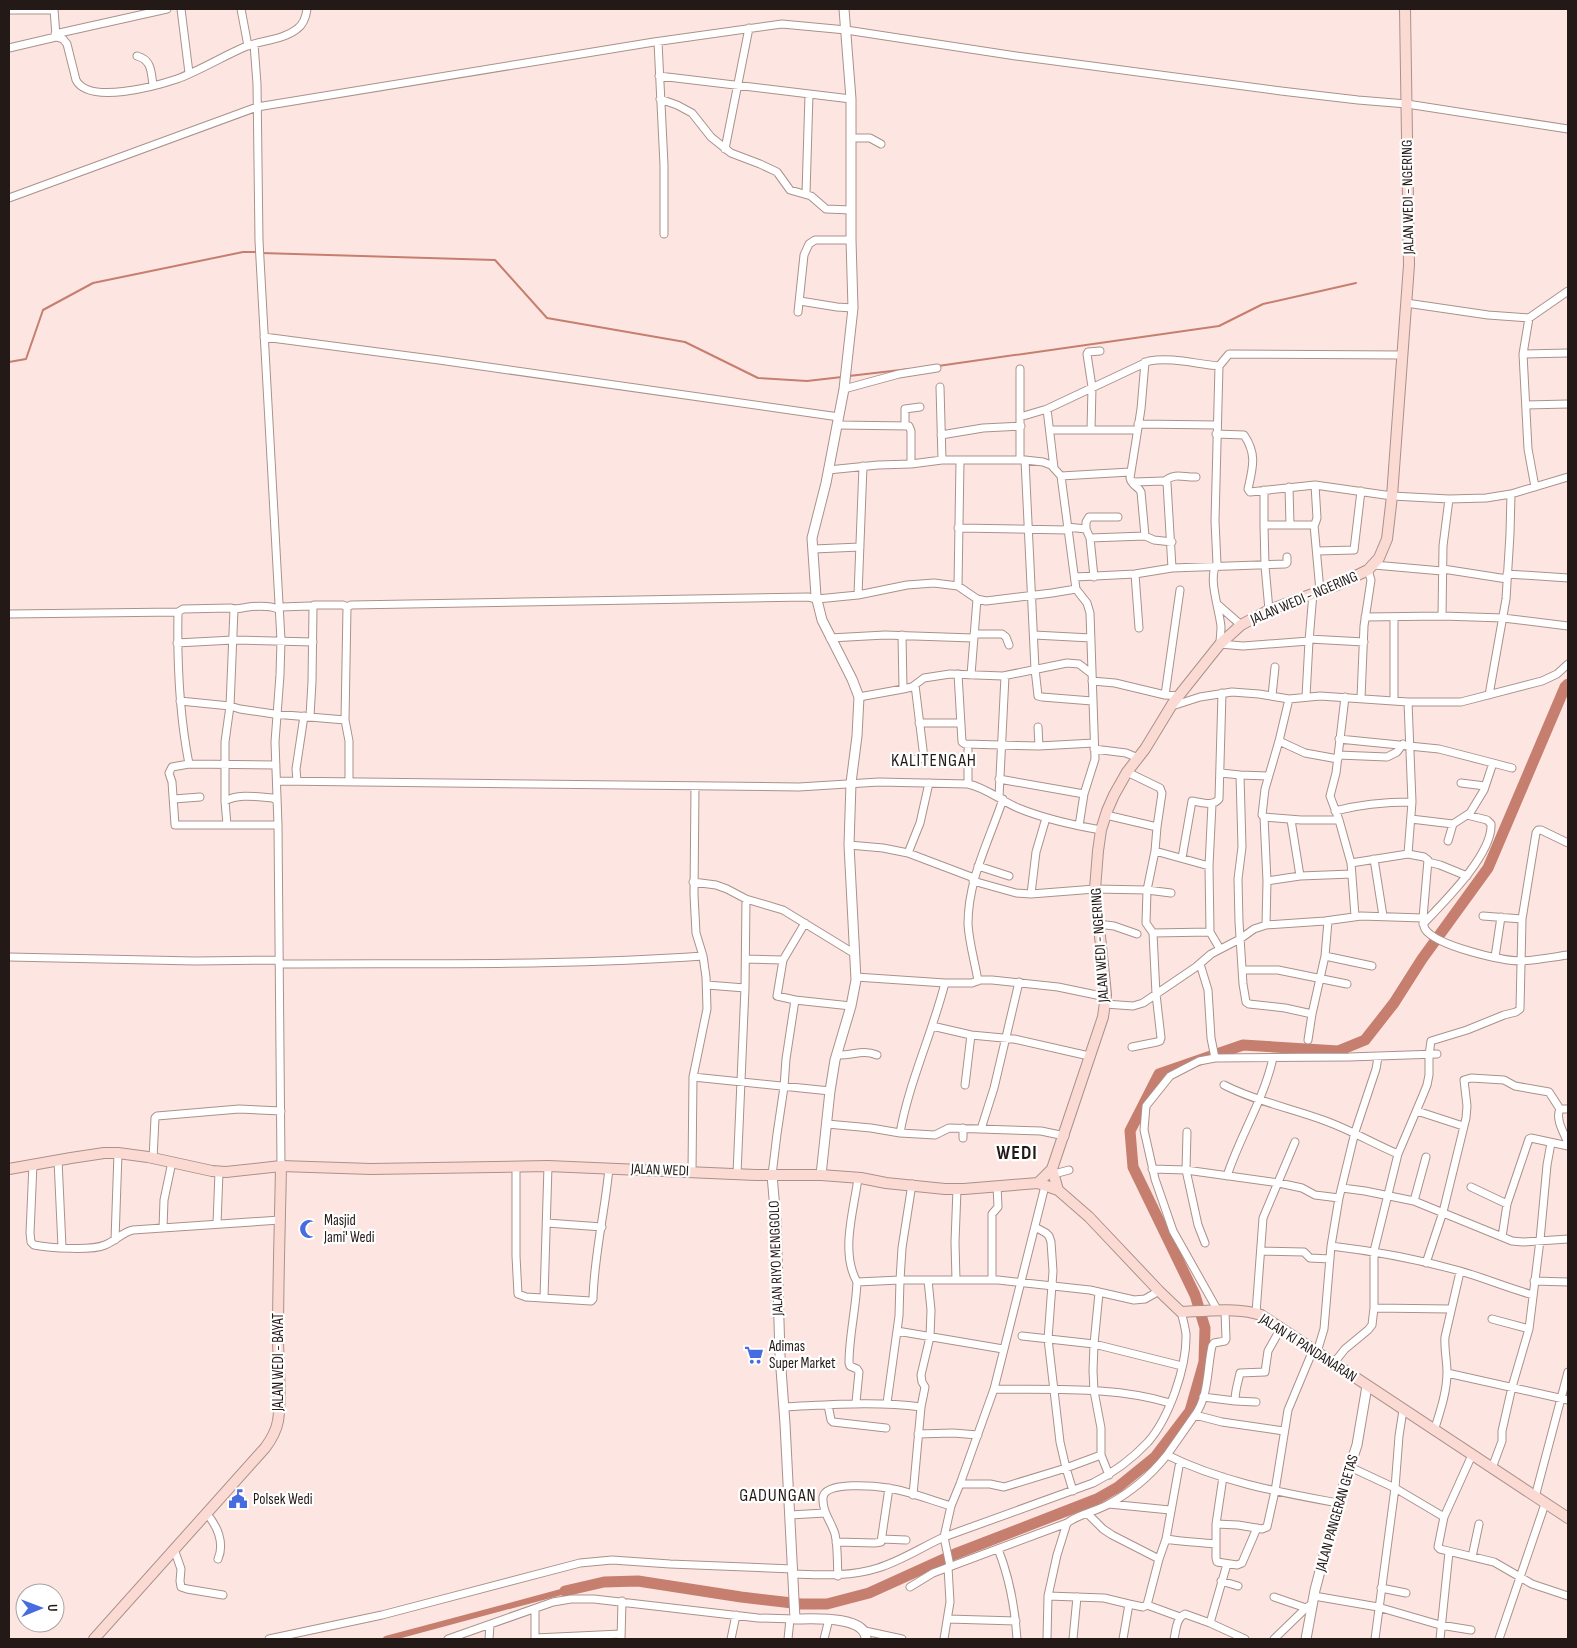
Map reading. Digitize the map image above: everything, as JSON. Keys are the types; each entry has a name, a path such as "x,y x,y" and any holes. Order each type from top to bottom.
{"main road":[{"name":"JALAN WEDI - NGERING","path":"1053,1172 1103,1017 1105,1001 1095,889 1101,830 1114,795 1127,772 1175,701 1220,644 1241,625 1269,610 1354,579 1371,567 1382,552 1387,539 1392,496 1409,265 1405,9"},
{"name":"JALAN WEDI","path":"9,1169 104,1153 118,1153 219,1172 281,1166 371,1169 548,1166 738,1174 821,1175 958,1189 1042,1184"},
{"name":"JALAN WEDI - BAYAT","path":"94,1639 272,1439 276,1431 279,1398 278,1320 281,1166"},
{"path":"1053,1172 1042,1184 1058,1190 1089,1217 1159,1291 1183,1312"},
{"path":"1053,1172 1058,1190"},
{"name":"JALAN KI PANDANARAN","path":"1183,1312 1256,1313 1568,1518"}],"street":[{"path":"9,10 54,9 55,35"},
{"path":"9,48 55,35 167,9"},
{"path":"181,9 189,74"},
{"path":"241,9 251,45 258,107 259,241 281,640 275,742 278,826 281,1166"},
{"path":"55,35 65,40 78,84 83,88 106,93 174,80 251,45 293,32 302,24 307,9"},
{"path":"821,1175 830,1091 837,1055 852,1006 856,977 849,846 851,783 857,736 858,697 852,679 822,620 817,599 814,549 812,544 847,370 853,308 851,99 844,9"},
{"path":"9,198 258,107 658,42 782,24 846,30 1016,56 1281,91 1407,104 1568,129"},
{"path":"725,149 749,28"},
{"path":"658,42 664,165 664,234"},
{"path":"137,56 149,63 153,85"},
{"path":"659,76 851,99"},
{"path":"806,194 809,94"},
{"path":"660,99 692,113 711,136 725,149 776,172 788,189 806,194 824,208 851,210"},
{"path":"852,138 870,138 880,144"},
{"path":"798,312 804,255 810,244 815,240 851,240"},
{"path":"1406,303 1529,318 1568,290"},
{"path":"800,301 837,308 853,308"},
{"path":"1529,318 1523,354 1528,449 1534,487"},
{"path":"264,337 448,362 838,421 909,426 911,431 911,464"},
{"path":"1091,430 1092,387 1088,352 1100,351"},
{"path":"1523,354 1568,353"},
{"path":"1364,642 1309,640 1243,646 1220,644 1221,628 1213,569 1216,564 1216,434 1219,366 1229,354 1403,355"},
{"path":"1020,417 1047,409 1145,362 1158,359 1183,360 1219,366"},
{"path":"1145,362 1138,427 1130,472 1133,484 1141,492 1145,536"},
{"path":"844,387 899,374 937,368"},
{"path":"1020,369 1020,417 1029,529 1035,669 1039,696 1092,701"},
{"path":"940,387 942,460"},
{"path":"1526,405 1568,404"},
{"path":"905,426 905,409 920,408"},
{"path":"1047,409 1054,468"},
{"path":"1050,430 1217,425"},
{"path":"942,435 983,428 1021,426"},
{"path":"1216,434 1244,434 1251,445 1253,459 1248,489 1250,492 1315,485 1392,496 1449,499 1486,498 1511,494 1568,477"},
{"path":"828,470 942,460 1023,460 1043,462 1054,468 1061,476 1076,589 1089,607 1091,638 1094,764 1084,794 1079,826"},
{"path":"958,586 960,461"},
{"path":"858,595 863,466"},
{"path":"1061,476 1130,472"},
{"path":"1132,481 1165,481 1173,476 1196,477"},
{"path":"1165,481 1168,485 1172,568"},
{"path":"1306,691 1309,640 1316,592 1317,551 1314,525 1317,522 1317,518 1315,485"},
{"path":"1289,487 1290,525"},
{"path":"1264,490 1265,566 1269,610"},
{"path":"1317,551 1354,550 1361,491"},
{"path":"1490,692 1503,618 1511,494"},
{"path":"1442,616 1443,546 1449,499"},
{"path":"1094,577 1090,538 1086,528 1088,517 1118,517"},
{"path":"1264,525 1314,525"},
{"path":"958,528 1086,528"},
{"path":"1090,538 1145,536 1154,540 1172,542"},
{"path":"814,549 860,547"},
{"path":"1075,578 1135,574 1172,568 1285,564 1287,563 1287,556"},
{"path":"1361,695 1365,617 1371,580 1371,567 1568,578"},
{"path":"1135,574 1139,628"},
{"path":"313,608 314,605 343,605 347,607 351,605 512,602 808,597 817,599 858,595 920,583 943,583 958,586 977,599 986,600 1076,589"},
{"path":"1165,694 1180,590"},
{"path":"972,675 977,599"},
{"path":"1217,604 1241,625"},
{"path":"278,609 281,606 310,606 313,608"},
{"path":"9,614 178,612 183,609 234,609 248,607 273,607 278,609"},
{"path":"347,607 345,720 349,741 349,781"},
{"path":"297,781 296,769 307,716 313,642 313,608"},
{"path":"227,824 225,764 230,706 234,609"},
{"path":"178,612 177,643 180,701 189,764"},
{"path":"1365,617 1442,616 1503,618 1568,626"},
{"path":"1394,618 1394,698"},
{"path":"830,638 1002,634 1009,645"},
{"path":"1034,635 1091,638"},
{"path":"902,636 903,689"},
{"path":"177,643 233,640 313,642"},
{"path":"858,697 903,689 915,685 924,678 958,674 1005,676 1067,663 1079,664 1092,678 1165,694 1175,701 1222,693 1259,694 1289,699 1306,691 1344,697 1361,695 1394,698 1408,702 1461,702 1490,692 1542,681 1557,674 1568,664"},
{"path":"1272,696 1275,667"},
{"path":"958,674 960,723 963,743 967,745 1094,746 1126,752 1138,758"},
{"path":"978,981 968,924 973,880 1001,798 999,779 1005,676"},
{"path":"908,760 924,758 915,685"},
{"path":"1182,858 1192,801 1212,804 1219,799 1222,693"},
{"path":"1344,697 1336,772 1330,796 1351,863 1355,916"},
{"path":"1266,924 1267,881 1264,817 1262,813 1268,776 1289,699"},
{"path":"180,701 230,706 278,714 345,720"},
{"path":"1408,702 1406,745 1412,802 1408,854"},
{"path":"919,722 960,723"},
{"path":"1038,727 1039,746"},
{"path":"1340,739 1439,749 1512,768"},
{"path":"1279,741 1305,753 1338,757 1387,758 1406,745"},
{"path":"968,750 968,784"},
{"path":"1411,819 1453,824 1470,814 1485,786 1493,763"},
{"path":"276,765 189,764 170,768 169,772 174,799 175,825 227,824 278,826"},
{"path":"1127,772 1162,790 1156,827 1155,851 1147,890 1146,923 1153,933 1156,994 1161,1040 1132,1047"},
{"path":"1220,774 1268,776"},
{"path":"1240,775 1242,847 1238,879 1240,939 1243,984 1248,1004 1285,1008 1312,1014"},
{"path":"999,779 1084,794"},
{"path":"277,780 799,787 851,783 968,784 977,786 1016,807 1046,818 1101,830"},
{"path":"908,853 920,823 929,783"},
{"path":"1461,783 1485,786"},
{"path":"692,1171 693,1077 706,1014 707,985 696,934 693,882 695,786"},
{"path":"174,799 200,797"},
{"path":"225,801 231,798 249,797 273,798 277,801"},
{"path":"1335,811 1372,803 1412,802"},
{"path":"1212,804 1209,866 1210,932 1220,949"},
{"path":"1106,815 1156,827"},
{"path":"1424,924 1467,876 1492,831 1491,824 1487,820 1467,815"},
{"path":"1264,817 1291,820 1339,820"},
{"path":"1032,894 1036,852 1046,818"},
{"path":"1291,820 1300,876"},
{"path":"1448,841 1453,824"},
{"path":"1333,1364 1345,1349 1371,1327 1374,1308 1374,1251 1398,1154 1423,1096 1429,1075 1432,1040 1467,1030 1492,1019 1518,1011 1521,1005 1522,919 1536,831 1543,831 1568,843"},
{"path":"849,846 883,848 908,853 973,880 1007,891 1032,894 1095,889 1147,890 1170,893"},
{"path":"1155,851 1209,866"},
{"path":"1351,863 1408,854 1424,858 1428,862 1467,876"},
{"path":"1374,859 1383,916"},
{"path":"1424,924 1428,862"},
{"path":"978,866 1009,876"},
{"path":"1267,881 1300,876 1352,874"},
{"path":"693,882 722,887 746,899 783,910 855,954"},
{"path":"738,1174 746,960 746,899"},
{"path":"856,977 946,984 992,980 1019,982 1067,989 1105,1001 1133,1006 1144,1002 1220,949 1266,924 1328,921 1355,916 1383,916 1424,924 1445,943 1494,957 1521,961 1568,955"},
{"path":"1483,916 1522,919"},
{"path":"1494,957 1501,918"},
{"path":"1308,1040 1325,956 1328,921"},
{"path":"805,923 784,960 777,996 852,1006"},
{"path":"1098,924 1114,926 1137,934"},
{"path":"1153,933 1210,932"},
{"path":"9,957 441,964 637,960 702,956"},
{"path":"1325,956 1372,966"},
{"path":"746,960 784,960"},
{"path":"1200,964 1208,990 1214,1055"},
{"path":"1243,970 1278,970 1348,984"},
{"path":"981,1129 994,1088 1019,982"},
{"path":"900,1133 904,1109 946,984"},
{"path":"707,985 745,988"},
{"path":"772,1175 786,1059 796,1000"},
{"path":"932,1026 971,1036 1005,1038 1089,1056"},
{"path":"965,1085 971,1036"},
{"path":"837,1055 864,1052 877,1055"},
{"path":"910,1587 928,1575 949,1566 998,1549 1109,1504 1146,1478 1167,1455 1199,1410 1212,1346 1214,1343 1225,1341 1226,1339 1219,1311 1173,1232 1152,1169 1144,1130 1146,1106 1170,1076 1187,1066 1214,1055 1273,1058 1378,1057 1432,1054"},
{"path":"1216,1524 1264,1529 1268,1525 1288,1410 1324,1329 1331,1246 1340,1198 1355,1132 1376,1069 1378,1057"},
{"path":"1227,1176 1260,1099 1273,1058"},
{"path":"693,1077 830,1091"},
{"path":"1426,1263 1443,1212 1466,1118 1467,1106 1463,1081 1471,1078 1504,1080 1515,1086 1549,1092 1560,1108 1568,1109"},
{"path":"1224,1085 1355,1132 1398,1154"},
{"path":"1502,1236 1507,1204 1530,1139 1568,1145 1558,1118 1560,1108"},
{"path":"153,1159 155,1118 157,1116 239,1109 281,1111"},
{"path":"1417,1111 1463,1126"},
{"path":"827,1124 900,1133 936,1135 947,1128 962,1128 1041,1131 1065,1136"},
{"path":"962,1128 963,1138"},
{"path":"1187,1132 1186,1170 1198,1225 1205,1244"},
{"path":"1256,1313 1263,1218 1294,1142"},
{"path":"1492,1468 1502,1441 1502,1431 1512,1387 1529,1329 1551,1143"},
{"path":"115,1240 118,1153"},
{"path":"1414,1201 1426,1157"},
{"path":"58,1160 62,1247"},
{"path":"164,1228 164,1200 172,1162"},
{"path":"33,1164 30,1208 31,1242 34,1245 99,1247 130,1231 280,1220"},
{"path":"516,1166 518,1291 523,1296 592,1300 609,1168"},
{"path":"544,1298 548,1166"},
{"path":"1152,1169 1186,1170 1278,1183 1302,1188 1315,1195 1340,1198"},
{"path":"1053,1172 1069,1170"},
{"path":"217,1224 219,1172"},
{"name":"JALAN RIYO MENGGOLO","path":"772,1175 776,1221 778,1330 794,1592 793,1618"},
{"path":"856,1402 859,1372 850,1365 849,1356 857,1303 857,1282 850,1266 848,1250 858,1178"},
{"path":"887,1403 899,1316 903,1241 912,1184"},
{"path":"944,1639 951,1595 945,1541 951,1506 994,1389 1035,1226 1042,1184"},
{"path":"992,1280 992,1214 998,1207 997,1186"},
{"path":"1470,1187 1507,1204"},
{"path":"1342,1188 1414,1201 1518,1242 1568,1239"},
{"path":"956,1280 955,1242 958,1189"},
{"path":"547,1223 602,1227"},
{"path":"1035,1226 1050,1238 1053,1258 1048,1339 1060,1442 1073,1491"},
{"path":"1331,1246 1374,1251 1426,1263 1533,1295"},
{"path":"1261,1251 1304,1252 1310,1258 1330,1259"},
{"path":"1434,1431 1447,1373 1444,1347 1450,1309 1460,1272"},
{"path":"914,1495 918,1434 925,1387 921,1375 930,1337 931,1310 928,1280"},
{"path":"857,1282 992,1280 1090,1290 1139,1300 1145,1299 1159,1291"},
{"path":"1534,1281 1568,1282"},
{"path":"1099,1293 1094,1344 1094,1391 1101,1428 1101,1455 1110,1475"},
{"path":"1374,1308 1450,1309"},
{"path":"269,1639 382,1615 580,1563 612,1560 838,1576 878,1568 1073,1491 1110,1475 1127,1462 1148,1442 1161,1424 1177,1387 1186,1336 1183,1312"},
{"path":"1492,1319 1529,1329"},
{"path":"1235,1402 1236,1386 1239,1383 1240,1373 1265,1372 1268,1351 1281,1328"},
{"path":"897,1331 1003,1349"},
{"path":"1022,1336 1094,1344 1182,1366"},
{"path":"1535,1497 1565,1399 1568,1372"},
{"path":"1447,1373 1565,1399"},
{"name":"JALAN PANGERAN GETAS","path":"1306,1639 1311,1603 1356,1445 1366,1386"},
{"path":"994,1389 1094,1391 1136,1394 1170,1403"},
{"path":"1203,1396 1235,1402 1256,1402"},
{"path":"784,1407 856,1402 921,1407"},
{"path":"828,1405 832,1421 886,1428"},
{"path":"1375,1639 1395,1488 1403,1410"},
{"path":"1195,1415 1222,1422 1284,1431"},
{"path":"918,1434 953,1433 978,1435"},
{"path":"960,1484 990,1484 1004,1487 1101,1455"},
{"path":"1167,1455 1223,1477 1275,1491 1338,1503"},
{"path":"1472,1456 1444,1517 1438,1546 1440,1549 1500,1564 1532,1584 1568,1596"},
{"path":"1147,1605 1166,1538 1180,1461"},
{"path":"1350,1467 1395,1488 1444,1517"},
{"path":"1223,1477 1216,1524 1215,1544 1217,1561 1240,1565 1257,1528"},
{"path":"838,1576 835,1533 825,1513 824,1494 831,1489 848,1486 889,1488 951,1506"},
{"path":"836,1542 881,1542 889,1488"},
{"path":"1109,1504 1170,1510"},
{"path":"1500,1639 1545,1504"},
{"path":"206,1513 214,1521 218,1534 220,1544 218,1559"},
{"path":"790,1515 825,1513"},
{"path":"1088,1514 1112,1535 1159,1559"},
{"path":"1047,1639 1048,1596 1067,1522"},
{"path":"1472,1557 1478,1524"},
{"path":"1166,1538 1184,1542 1196,1541 1215,1544"},
{"path":"882,1539 906,1540"},
{"path":"174,1549 181,1569 181,1587 223,1595"},
{"path":"998,1549 1010,1582 1017,1639"},
{"path":"1440,1639 1449,1552"},
{"path":"1210,1623 1227,1564"},
{"path":"1221,1581 1238,1586"},
{"path":"1381,1588 1406,1593"},
{"path":"1048,1596 1104,1598 1143,1607 1147,1605 1180,1617 1188,1615 1244,1639"},
{"path":"1073,1639 1077,1597"},
{"path":"1274,1597 1311,1603 1378,1607 1440,1625 1471,1630"},
{"path":"448,1639 553,1602 571,1599 594,1599 736,1615 829,1619 852,1624 866,1635 902,1639"},
{"path":"535,1609 535,1639 621,1637 622,1602"},
{"path":"1274,1639 1311,1603"},
{"path":"1123,1639 1129,1604"},
{"path":"731,1639 736,1615"},
{"path":"1174,1639 1180,1617"},
{"path":"788,1639 793,1618"},
{"path":"824,1639 829,1619"},
{"path":"948,1619 1016,1621"},
{"path":"489,1639 490,1625"}],"waterway":[{"path":"9,362 26,359 43,310 93,283 243,252 257,252"},
{"path":"261,253 495,260 547,318 685,342 758,378 807,381 842,377"},
{"path":"938,366 1219,326 1263,304 1356,283"},
{"path":"849,376 909,369"},
{"path":"565,1591 604,1582 638,1581 741,1597 801,1604 827,1604 869,1593 955,1554 1097,1499 1118,1487 1155,1457 1190,1411 1204,1362 1205,1328 1195,1295 1133,1167 1130,1131 1159,1074 1243,1045 1338,1051 1365,1040 1394,1003 1422,959 1488,868 1565,687 1568,684"},
{"path":"386,1639 565,1591"}],"place":[{"name":"Masjid Jami' Wedi","path":"309,1229"},
{"name":"Adimas Super Market","path":"754,1355"},
{"name":"Polsek Wedi","path":"238,1499"}],"district":[{"name":"KALITENGAH","path":"934,760"},
{"name":"WEDI","path":"1017,1153"},
{"name":"GADUNGAN","path":"778,1495"}]}
